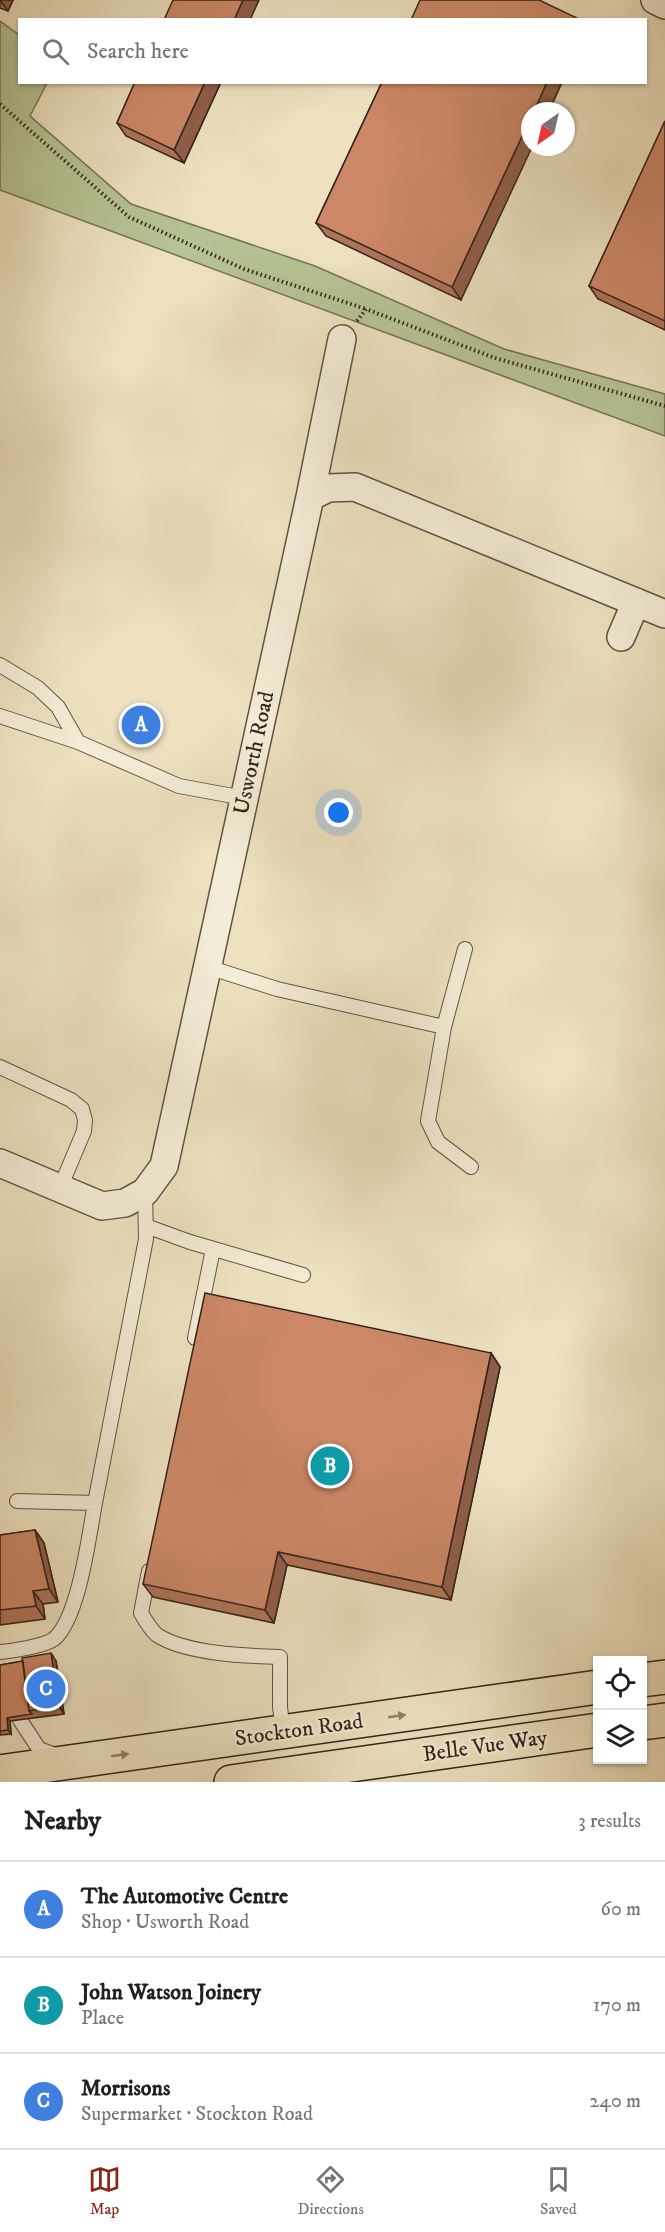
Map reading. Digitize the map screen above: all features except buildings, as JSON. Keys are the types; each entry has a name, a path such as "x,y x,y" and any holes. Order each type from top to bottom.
{"highway":[{"path":"647,1679 665,1677"},
{"name":"Stockton Road","path":"0,1772 593,1688"},
{"path":"647,1722 665,1720"},
{"name":"Belle Vue Way","path":"231,1782 593,1731"}],"street":[{"path":"655,0 665,5"},
{"name":"Usworth Road","path":"145,1192 164,1166 310,497 342,339"},
{"path":"310,497 328,488 355,487 665,614"},
{"path":"621,637 636,602"},
{"path":"0,1163 102,1206 125,1203 145,1192"}],"lane":[{"path":"0,665 38,688 58,706 78,742"},
{"path":"0,716 78,742 179,786 244,798"},
{"path":"465,950 444,1027 428,1121 438,1142 471,1167"},
{"path":"208,967 277,989 444,1027"},
{"path":"0,1067 71,1100 82,1109 85,1120 84,1131 60,1188"},
{"path":"0,1652 23,1649 53,1640 70,1618 84,1562 146,1239 145,1192"},
{"path":"146,1226 213,1249 303,1275"},
{"path":"192,1354 213,1249"},
{"path":"17,1501 95,1503"},
{"path":"152,1554 141,1613 156,1634 176,1644 209,1651 280,1657 280,1707 283,1732"},
{"path":"20,1720 39,1749 73,1762"}],"path":[{"path":"0,104 129,217 244,269 366,309 495,358 665,406"},
{"path":"342,339 366,309"}],"green space":[{"path":"0,21 18,34 18,84 46,84 30,116 131,204 315,266 504,349 665,394 665,436 0,190"}],"place":[{"name":"The Automotive Centre","path":"141,725"},
{"name":"John Watson Joinery","path":"330,1466"},
{"name":"Morrisons","path":"46,1689"}]}
